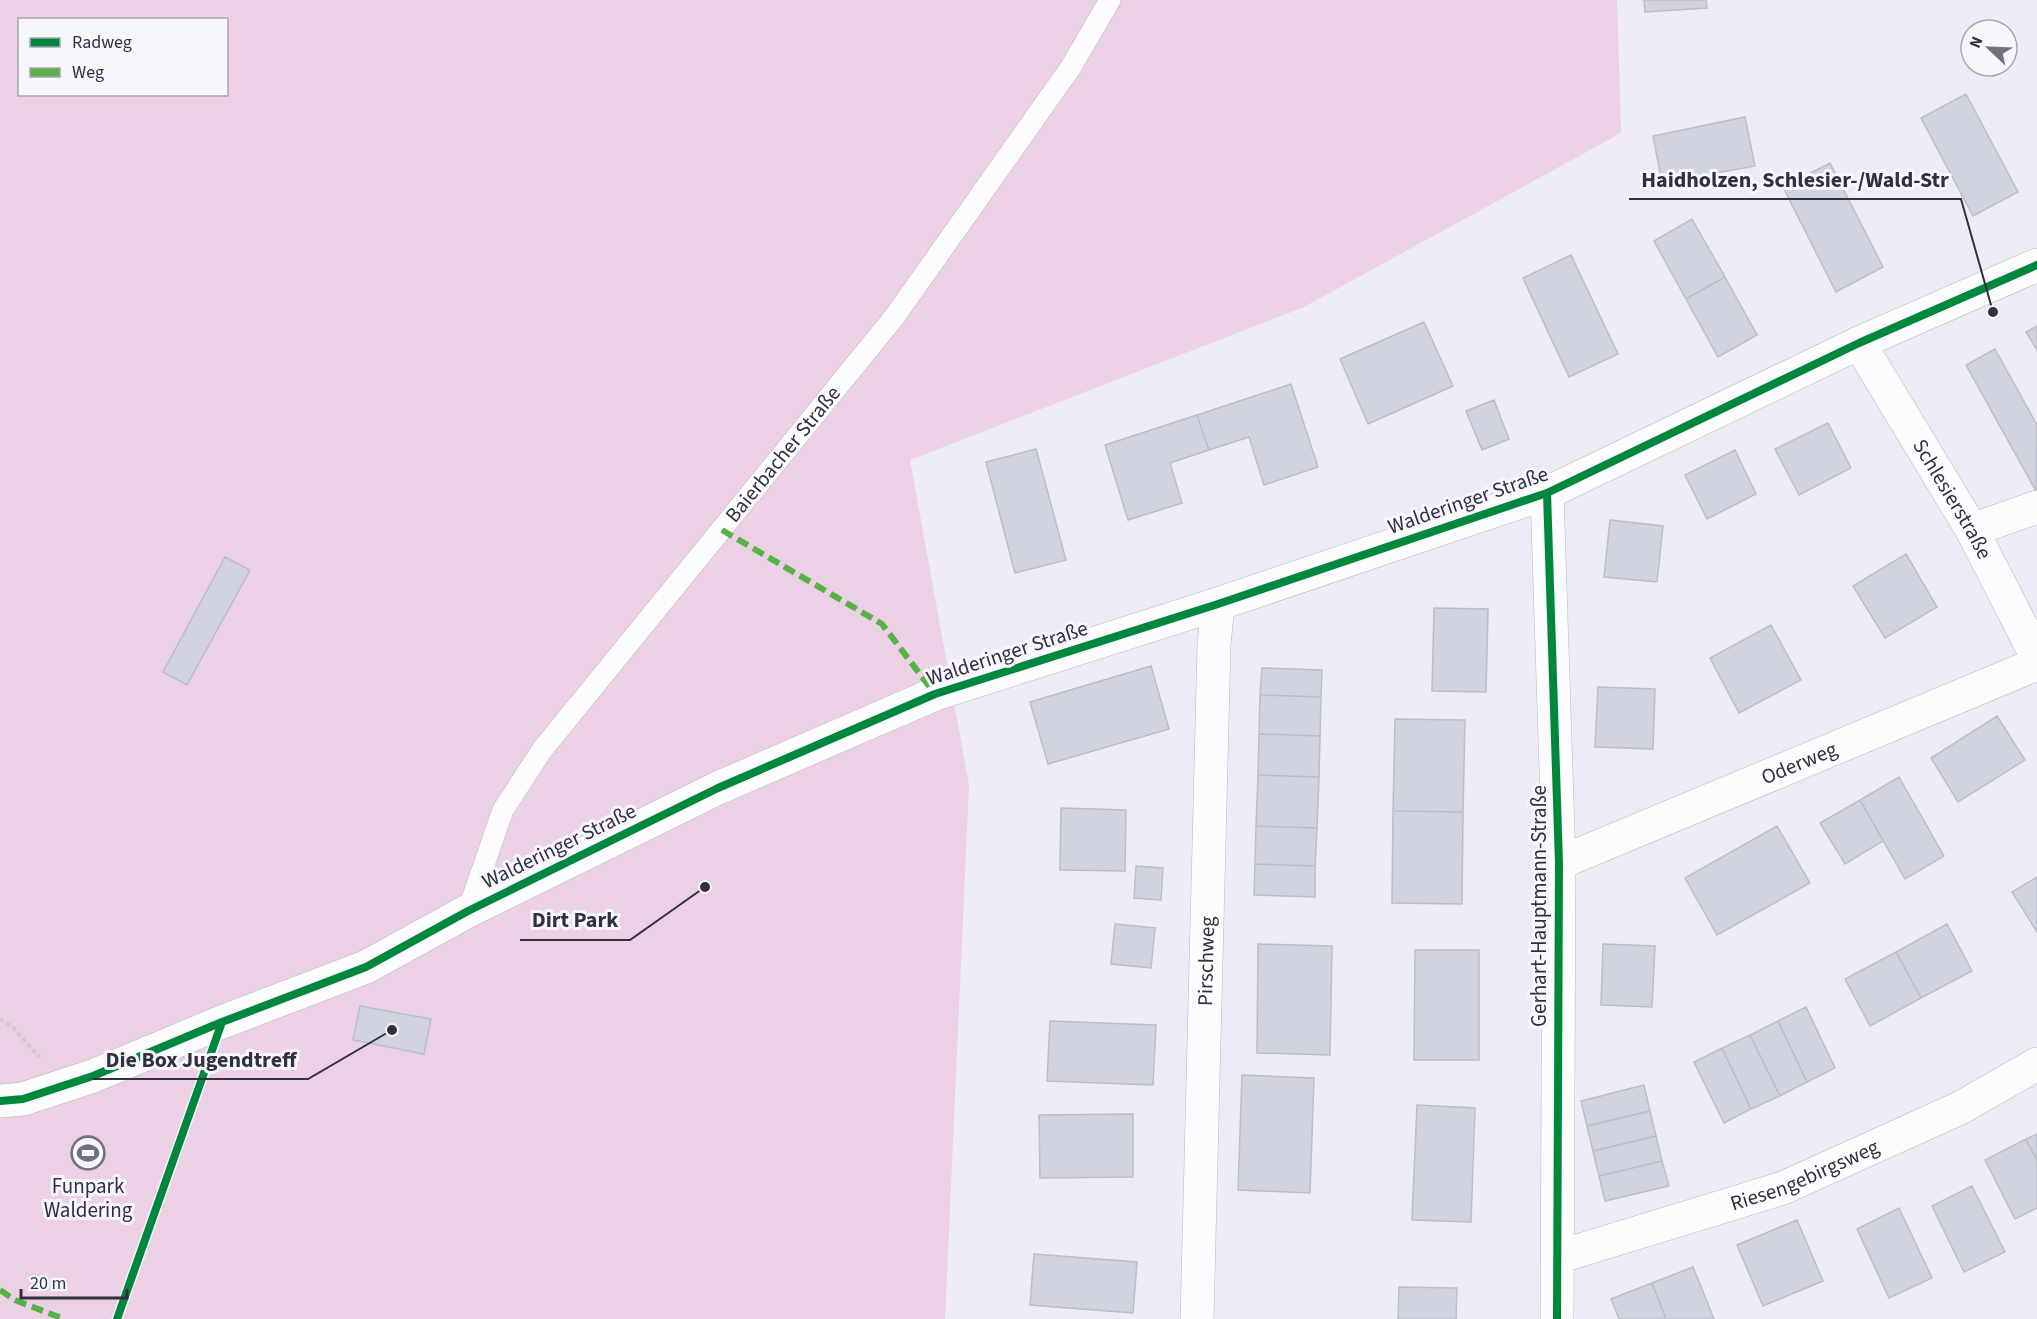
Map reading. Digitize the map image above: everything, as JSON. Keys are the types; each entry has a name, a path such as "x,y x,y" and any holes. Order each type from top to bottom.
{"street":[{"name":"Walderinger Straße","path":"0,1101 23,1099 64,1086 366,967 468,911 718,788 935,694 1218,604 1547,494 1860,344 2037,265"},
{"name":"Schlesierstraße","path":"1860,344 1972,530 2037,657"},
{"name":"Gerhart-Hauptmann-Straße","path":"1547,494 1559,863 1557,1319"},
{"path":"1972,530 2037,507"},
{"name":"Pirschweg","path":"1197,1319 1214,645 1218,604"},
{"name":"Oderweg","path":"1559,863 2037,664"},
{"name":"Riesengebirgsweg","path":"1558,1257 1784,1188 1960,1108 2037,1064"}],"lane":[{"name":"Baierbacher Straße","path":"468,911 503,810 542,750 895,315 1071,67 1110,0"}],"path":[{"path":"0,1019 14,1028 64,1086"}],"shaded area":[{"path":"0,0 1617,0 1621,133 1304,307 910,460 969,785 945,1319 0,1319"}],"building":[{"path":"1644,0 1706,0 1707,8 1645,12"},
{"path":"1966,94 2018,192 1973,216 1921,118"},
{"path":"1745,117 1755,166 1662,183 1653,136"},
{"path":"1830,163 1883,267 1836,292 1783,187"},
{"path":"1692,219 1725,277 1686,299 1654,241"},
{"path":"1571,255 1618,354 1569,377 1523,278"},
{"path":"1725,277 1757,335 1718,357 1686,299"},
{"path":"1424,322 1453,386 1368,424 1340,359"},
{"path":"2037,326 2037,350 2026,332"},
{"path":"1995,349 2037,425 2036,491 1966,365"},
{"path":"1291,384 1318,467 1264,485 1249,437 1209,450 1197,415"},
{"path":"1494,400 1509,439 1482,450 1466,411"},
{"path":"1197,415 1209,450 1170,463 1182,503 1128,520 1105,445"},
{"path":"1828,423 1851,468 1799,495 1775,449"},
{"path":"1036,449 1066,560 1015,573 986,462"},
{"path":"1735,450 1756,494 1707,519 1685,475"},
{"path":"1610,520 1663,526 1657,582 1604,577"},
{"path":"1906,554 1937,607 1885,638 1853,586"},
{"path":"225,557 250,570 187,685 163,672"},
{"path":"1434,608 1488,609 1486,692 1432,691"},
{"path":"1771,625 1801,680 1739,713 1710,658"},
{"path":"1151,666 1169,729 1048,764 1030,702"},
{"path":"1262,668 1322,670 1321,697 1260,695"},
{"path":"1598,687 1655,689 1653,749 1595,747"},
{"path":"1260,695 1321,697 1320,736 1259,734"},
{"path":"1997,716 2025,760 1958,802 1931,758"},
{"path":"1395,719 1465,720 1463,812 1393,811"},
{"path":"1259,734 1320,736 1319,777 1258,775"},
{"path":"1258,775 1319,777 1317,828 1256,826"},
{"path":"1899,777 1944,856 1905,879 1860,800"},
{"path":"1860,800 1883,841 1845,864 1820,823"},
{"path":"1061,808 1126,810 1125,871 1060,870"},
{"path":"1393,811 1463,812 1462,904 1392,903"},
{"path":"1256,826 1317,828 1315,866 1255,864"},
{"path":"1777,826 1810,883 1717,935 1685,878"},
{"path":"1255,864 1315,866 1315,897 1254,895"},
{"path":"1136,866 1163,868 1161,900 1134,898"},
{"path":"2037,877 2037,932 2012,892"},
{"path":"1115,924 1155,928 1151,968 1111,964"},
{"path":"1947,924 1972,971 1921,998 1896,952"},
{"path":"1258,944 1332,946 1330,1055 1257,1053"},
{"path":"1603,944 1655,946 1652,1007 1601,1005"},
{"path":"1415,950 1479,950 1479,1060 1414,1060"},
{"path":"1896,952 1921,998 1870,1026 1845,979"},
{"path":"360,1006 431,1019 424,1054 353,1040"},
{"path":"1806,1007 1835,1068 1807,1082 1778,1021"},
{"path":"1050,1021 1156,1025 1153,1085 1047,1081"},
{"path":"1778,1021 1807,1082 1780,1096 1750,1035"},
{"path":"1750,1035 1780,1096 1751,1109 1722,1048"},
{"path":"1722,1048 1751,1109 1724,1123 1694,1062"},
{"path":"1242,1075 1314,1078 1310,1193 1238,1190"},
{"path":"1644,1085 1650,1111 1587,1126 1581,1101"},
{"path":"1417,1105 1475,1108 1471,1222 1412,1220"},
{"path":"1650,1111 1656,1136 1593,1151 1587,1126"},
{"path":"1133,1114 1133,1177 1040,1178 1039,1115"},
{"path":"2037,1134 2037,1161 2026,1139"},
{"path":"1656,1136 1662,1161 1599,1176 1593,1151"},
{"path":"2026,1139 2037,1161 2037,1208 2015,1219 1985,1160"},
{"path":"1662,1161 1669,1186 1605,1201 1599,1176"},
{"path":"1972,1186 2005,1252 1964,1272 1932,1206"},
{"path":"1899,1208 1932,1278 1889,1298 1857,1229"},
{"path":"1797,1220 1823,1281 1763,1306 1737,1245"},
{"path":"1034,1254 1137,1262 1133,1313 1030,1305"},
{"path":"1693,1267 1714,1319 1666,1319 1652,1283"},
{"path":"1652,1283 1666,1319 1619,1319 1611,1299"},
{"path":"1399,1287 1457,1288 1456,1319 1398,1319"}],"marked path":[{"path":"722,530 882,624 935,694"},
{"path":"0,1290 15,1300 64,1319"}],"cycle path":[{"path":"0,1101 23,1099 93,1076 222,1022 366,967 468,911 718,788 935,694 1218,604 1547,493 1859,343 2037,265"},
{"path":"1547,493 1559,863 1557,1319"},
{"path":"117,1319 222,1022"}],"place":[{"name":"Haidholzen, Schlesier-/Wald-Str","path":"1993,312"},
{"name":"Dirt Park","path":"705,887"},
{"name":"Die Box Jugendtreff","path":"392,1030"},
{"name":"Funpark Waldering","path":"88,1153"}]}
